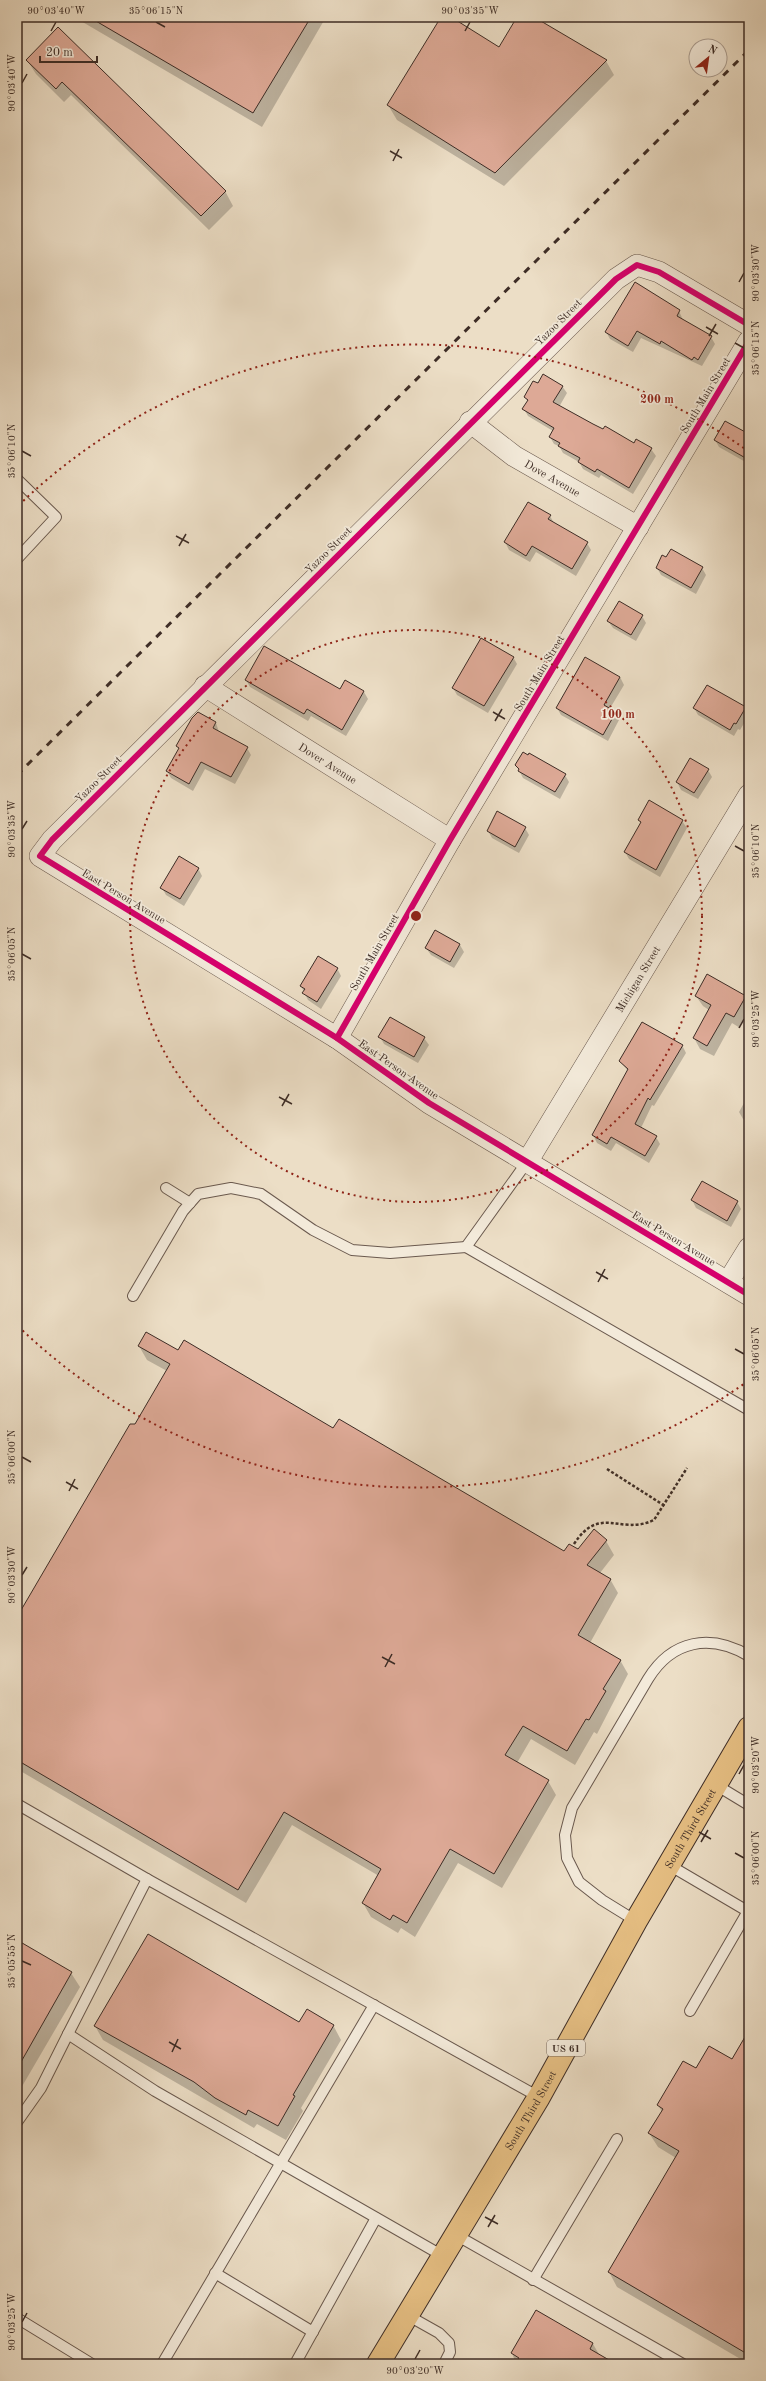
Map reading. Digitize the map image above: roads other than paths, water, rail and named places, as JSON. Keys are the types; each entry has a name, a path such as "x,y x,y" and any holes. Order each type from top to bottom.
{"main road":[{"name":"South Third Street","path":"378,2364 539,2097 636,1921 749,1728"}],"street":[{"name":"Yazoo Street","path":"40,856 52,840 205,686 616,279 637,265 659,272 749,325"},
{"name":"South Main Street","path":"337,1038 450,840 749,341"},
{"name":"Dove Avenue","path":"470,422 514,456 638,527"},
{"name":"Dover Avenue","path":"205,686 450,840"},
{"name":"Michigan Street","path":"527,1162 749,795"},
{"name":"East Person Avenue","path":"40,856 337,1038 429,1103 749,1295"},
{"path":"728,1282 749,1248"}],"lane":[{"path":"17,479 56,517 17,558"},
{"path":"466,1247 527,1162"},
{"path":"166,1188 190,1203"},
{"path":"133,1296 168,1236 190,1203 198,1194 231,1188 260,1194 313,1230 352,1250 390,1253 466,1247 749,1410"},
{"path":"636,1921 602,1900 579,1882 573,1872 567,1858 565,1836 572,1808 651,1675 662,1660 672,1652 690,1644 704,1642 719,1644 749,1656"},
{"path":"716,1785 749,1805"},
{"path":"17,1804 147,1879 539,2097"},
{"path":"669,1865 748,1911 690,2011"},
{"path":"17,2122 41,2088 147,1879"},
{"path":"162,2364 374,2005"},
{"path":"68,2034 155,2092 443,2256"},
{"path":"533,2280 617,2139"},
{"path":"295,2364 376,2218"},
{"path":"456,2235 683,2364"},
{"path":"215,2273 313,2332"},
{"path":"407,2315 439,2332 450,2342 450,2352 444,2364"},
{"path":"17,2318 90,2363"}],"railway":[{"path":"17,775 749,50"}]}
